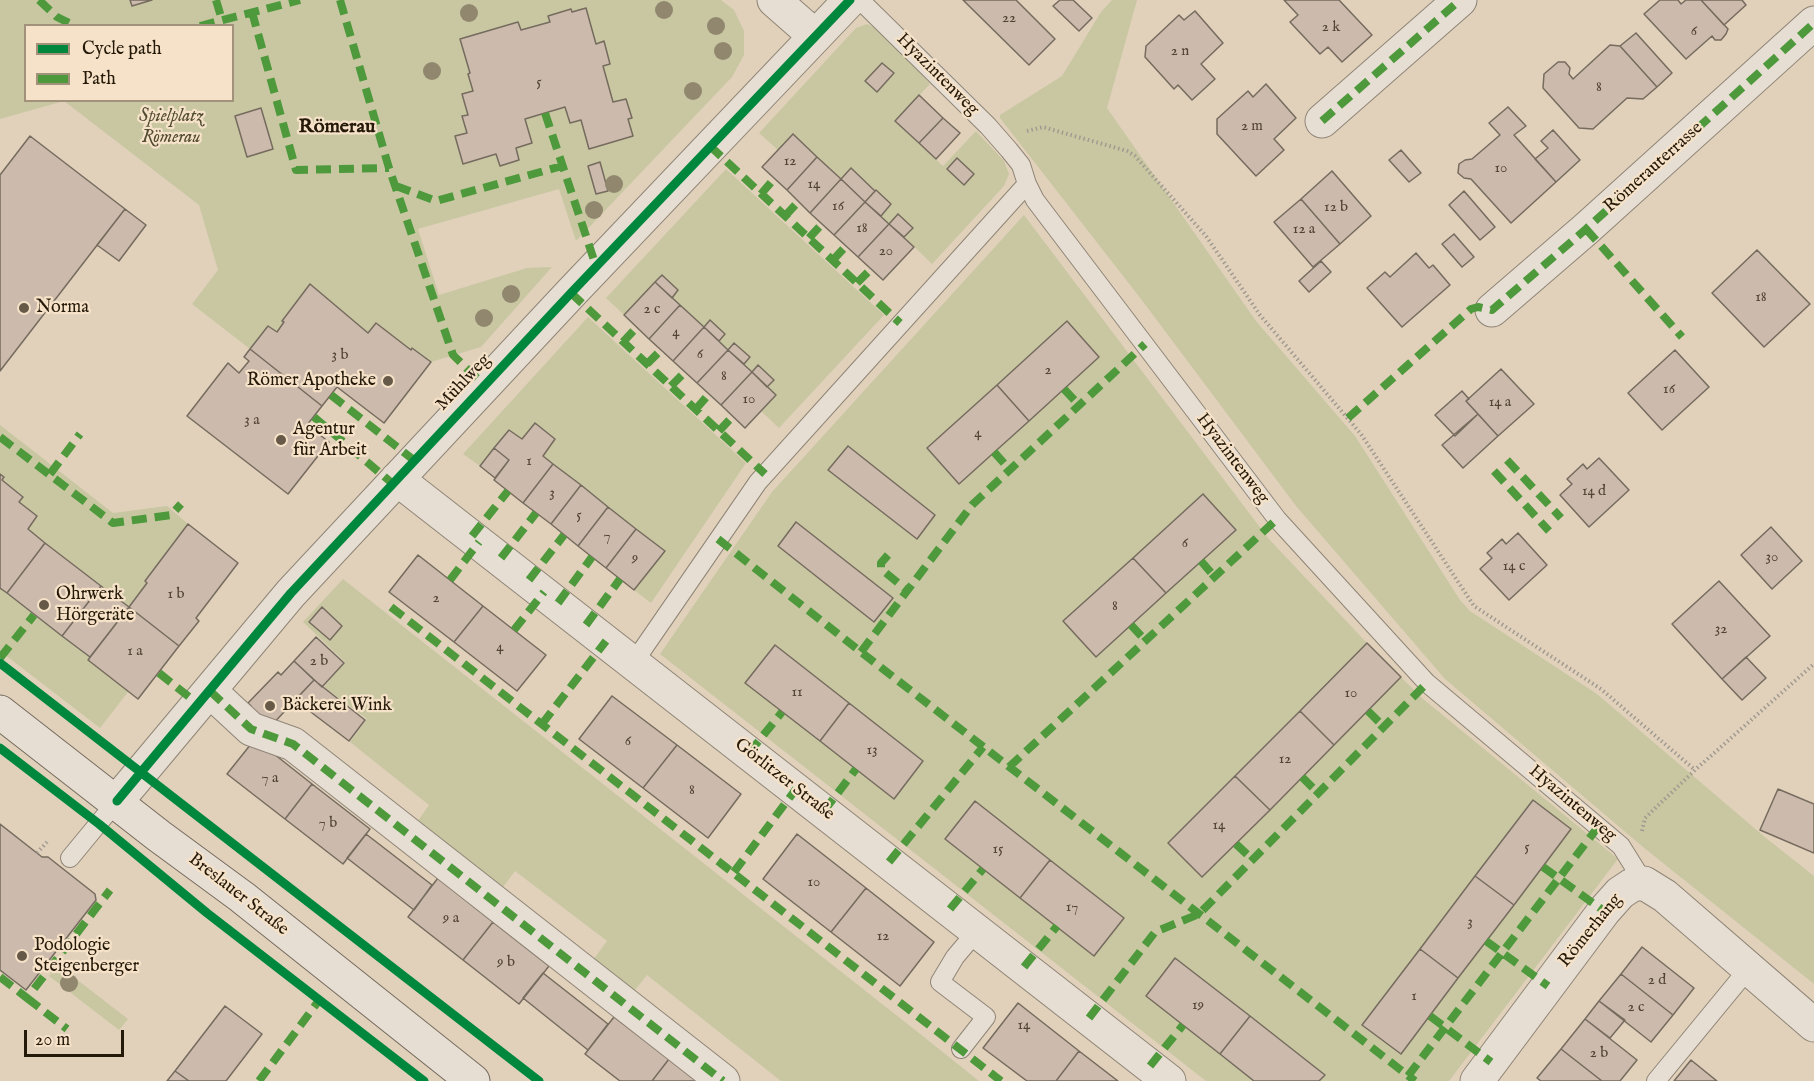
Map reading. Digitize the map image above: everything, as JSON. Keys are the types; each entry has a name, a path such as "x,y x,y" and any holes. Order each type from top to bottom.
{"street":[{"path":"774,0 815,36"},
{"name":"Mühlweg","path":"117,801 291,593 571,293 850,0"},
{"path":"1322,121 1460,0"},
{"name":"Römerauterrasse","path":"1492,310 1586,230 1814,23"},
{"name":"Görlitzer Straße","path":"397,479 1169,1081"},
{"path":"210,691 251,729 292,744 723,1081"},
{"name":"Breslauer Straße","path":"0,712 159,836 242,897 473,1081"},
{"name":"Römerhang","path":"1477,1081 1604,911 1620,893 1632,885 1644,883 1665,896 1814,1024"}],"lane":[{"name":"Hyazintenweg","path":"860,0 1002,141 1021,165 1035,200 1277,519 1427,682 1621,846 1644,883"},
{"path":"634,662 758,482 1027,184"},
{"path":"70,858 117,801"},
{"path":"961,1049 986,1017 940,982 955,957 977,930"},
{"path":"1656,1081 1749,968"}],"path":[{"path":"1023,132 1043,127 1127,151 1135,156 1206,236 1260,315 1361,434 1474,606 1601,689 1695,770"},
{"path":"1640,837 1645,818 1695,770 1814,664"},
{"path":"37,853 47,841"}],"green space":[{"name":"Spielplatz Römerau","path":"0,0 721,0 734,10 744,31 744,55 732,77 576,241 559,189 418,229 439,295 527,268 552,267 481,347 431,362 376,323 368,333 310,284 282,320 284,322 277,332 268,326 250,349 192,304 218,270 199,205 65,102 234,102 234,24 24,24 24,102 60,102 0,119"},
{"path":"1112,0 1137,0 1107,108 1256,321 1355,436 1460,600 1470,611 1597,694 1814,876 1814,984 1643,847 1445,679 1296,506 1141,299 1000,118 1000,115 1062,76 1101,12"},
{"path":"867,24 879,29 930,84 895,121 943,166 976,131 1004,161 1009,174 1004,186 932,264 904,237 913,228 898,215 889,224 881,216 891,204 852,169 841,179 793,134 778,150 759,133 856,28"},
{"path":"726,169 884,315 779,428 761,411 776,395 767,387 774,379 758,365 752,372 744,364 750,357 735,343 728,350 719,341 725,333 710,321 704,327 672,298 678,290 662,275 624,315 606,298"},
{"path":"1024,215 1268,538 1422,698 1618,859 1449,1081 1206,1081 660,654 772,492"},
{"path":"588,317 746,463 651,603 634,590 664,551 543,456 555,439 535,423 522,439 509,430 480,466 463,454"},
{"path":"0,425 113,513 167,506 188,524 145,580 147,583 129,607 28,529 37,516 19,502 23,496 2,480 4,477 0,474"},
{"path":"343,579 979,1081 781,1081 647,975 631,995 590,964 607,941 515,871 498,894 413,828 429,805 350,742 367,719 324,687 345,662 303,622"},
{"path":"0,588 90,657 88,660 128,692 100,728 0,651"},
{"path":"58,965 128,1019 119,1030 49,976"}],"building":[{"path":"130,0 152,0 132,6"},
{"path":"963,0 1016,0 1055,39 1029,65"},
{"path":"1060,0 1073,0 1092,18 1079,31 1053,6"},
{"path":"1284,0 1339,0 1372,35 1342,62 1328,47 1320,54 1290,22 1298,15"},
{"path":"1660,0 1678,0 1681,4 1686,0 1701,0 1728,29 1726,34 1721,40 1715,40 1712,36 1686,59 1644,14"},
{"path":"1701,0 1742,0 1746,5 1724,25"},
{"path":"586,8 596,44 604,41 610,64 603,66 613,102 626,99 632,118 628,119 633,136 589,149 581,120 570,123 565,107 525,119 532,143 516,148 519,160 500,166 496,154 463,164 455,136 467,133 462,116 468,115 462,94 473,91 460,39 518,22 521,30 550,22 548,16 571,9 572,12"},
{"path":"1195,11 1223,43 1201,64 1215,79 1192,100 1178,85 1174,89 1145,57 1146,46 1179,15 1184,20"},
{"path":"1636,33 1672,73 1657,87 1620,46"},
{"path":"1610,45 1620,46 1657,87 1643,99 1627,98 1593,129 1579,128 1543,88 1544,74 1558,62 1565,62 1570,68 1569,74 1573,79"},
{"path":"882,63 894,73 877,92 865,81"},
{"path":"1266,84 1296,118 1274,139 1284,150 1256,176 1217,134 1217,119 1248,91 1253,97"},
{"path":"919,95 943,118 919,143 895,121"},
{"path":"1508,107 1526,126 1514,135 1556,182 1511,223 1471,179 1464,178 1458,173 1459,164 1472,159 1500,135 1489,123"},
{"path":"261,108 273,149 247,157 235,116"},
{"path":"943,118 960,133 936,159 919,143"},
{"path":"1553,130 1580,160 1556,182 1535,159 1548,148 1541,141"},
{"path":"793,134 817,157 787,190 762,167"},
{"name":"Norma","path":"30,136 125,209 0,371 0,175"},
{"path":"1401,150 1421,173 1409,182 1389,160"},
{"path":"817,157 841,179 810,213 787,190"},
{"path":"957,158 974,174 964,185 947,169"},
{"path":"600,162 608,191 596,194 588,166"},
{"path":"851,168 875,191 865,202 841,179"},
{"path":"1332,171 1371,216 1340,244 1301,199"},
{"path":"841,179 865,202 834,235 810,213"},
{"path":"876,190 891,204 881,216 865,202"},
{"path":"1464,191 1495,227 1480,240 1449,205"},
{"path":"1301,199 1340,244 1313,267 1274,222"},
{"path":"865,202 889,224 858,257 834,235"},
{"path":"125,209 146,225 119,261 97,245"},
{"path":"898,214 913,228 904,237 889,224"},
{"path":"889,224 914,247 883,280 858,257"},
{"path":"1454,234 1474,257 1462,267 1442,244"},
{"path":"1757,250 1810,304 1764,347 1712,293"},
{"path":"1416,253 1429,268 1433,265 1450,285 1402,327 1367,288 1385,272 1390,277"},
{"path":"1321,261 1331,272 1309,292 1299,281"},
{"path":"662,275 678,290 672,298 655,282"},
{"path":"655,282 680,305 649,339 624,315"},
{"path":"310,284 368,333 376,323 431,362 384,423 337,387 322,406 250,349 268,326 277,332 284,322 282,321"},
{"path":"680,305 704,327 673,361 649,339"},
{"path":"710,320 725,334 719,341 704,327"},
{"path":"1067,321 1099,357 1029,421 997,385"},
{"path":"704,327 728,350 697,383 673,361"},
{"path":"734,343 750,357 744,364 728,350"},
{"path":"250,349 322,406 307,425 329,442 288,494 187,416 228,363 239,373 249,361 244,357"},
{"path":"728,350 752,372 721,405 697,383"},
{"path":"1675,350 1709,387 1662,430 1628,393"},
{"path":"758,365 774,380 767,387 752,372"},
{"path":"1501,369 1534,404 1498,436 1466,401"},
{"path":"752,372 776,395 745,428 721,405"},
{"path":"997,385 1029,421 959,484 927,448"},
{"path":"1462,391 1469,399 1466,401 1478,414 1455,436 1435,415"},
{"path":"1478,414 1498,436 1463,468 1442,445"},
{"path":"535,423 555,439 543,456 553,464 523,503 494,480 509,460 494,448 509,430 522,439"},
{"path":"848,446 935,515 917,539 828,470"},
{"path":"494,448 509,460 495,478 480,466"},
{"path":"1599,458 1629,490 1589,527 1560,495 1572,484 1567,479 1583,464 1587,469"},
{"path":"553,464 581,485 551,524 523,503"},
{"path":"0,474 4,477 2,480 23,497 19,502 37,516 28,529 45,543 7,593 0,588"},
{"path":"581,485 608,507 578,546 551,524"},
{"path":"1203,494 1236,530 1166,593 1133,558"},
{"path":"608,507 636,529 606,568 578,546"},
{"path":"796,522 893,598 874,622 778,546"},
{"path":"188,524 238,563 196,618 199,621 179,646 129,607 147,583 145,581"},
{"path":"1771,527 1802,561 1772,589 1741,555"},
{"path":"636,529 665,551 634,590 606,568"},
{"path":"1518,533 1547,565 1509,600 1480,569 1492,558 1487,553 1502,539 1506,544"},
{"path":"45,543 101,586 62,636 7,593"},
{"path":"418,555 483,606 454,642 389,592"},
{"path":"1133,558 1166,593 1096,657 1063,621"},
{"path":"1719,581 1770,636 1722,679 1672,624"},
{"path":"101,586 129,607 90,657 62,636"},
{"path":"483,606 546,655 517,691 454,642"},
{"path":"129,607 179,646 138,699 88,660"},
{"path":"322,607 342,626 330,640 309,622"},
{"path":"316,637 344,663 322,687 294,661"},
{"path":"1367,643 1401,677 1334,745 1300,711"},
{"path":"775,645 849,703 820,741 745,683"},
{"path":"1746,657 1766,678 1742,700 1722,679"},
{"path":"294,661 314,680 269,728 249,709 251,706 248,703 278,672 281,675"},
{"path":"314,680 365,720 349,741 295,700"},
{"path":"612,696 677,745 643,788 579,739"},
{"path":"849,703 923,761 894,799 820,741"},
{"path":"1300,711 1334,745 1270,810 1235,776"},
{"path":"255,739 312,784 285,819 227,774"},
{"path":"677,745 741,794 708,838 643,788"},
{"path":"1235,776 1270,810 1202,877 1168,843"},
{"path":"312,784 370,829 343,864 285,819"},
{"path":"1778,789 1814,804 1814,853 1760,830"},
{"path":"1533,800 1571,829 1514,905 1475,876"},
{"path":"975,801 1050,860 1020,898 945,839"},
{"path":"0,824 42,857 48,857 95,894 96,900 26,990 0,970"},
{"path":"366,834 432,885 414,910 347,858"},
{"path":"797,834 866,888 831,932 763,879"},
{"path":"1050,860 1124,918 1094,956 1020,898"},
{"path":"1475,876 1514,905 1458,978 1420,949"},
{"path":"438,878 493,922 463,960 408,917"},
{"path":"866,888 934,942 900,986 831,932"},
{"path":"493,922 549,966 519,1004 463,960"},
{"path":"1642,947 1694,988 1673,1015 1621,974"},
{"path":"1420,949 1458,978 1401,1054 1362,1025"},
{"path":"1175,958 1250,1016 1220,1054 1146,996"},
{"path":"543,973 608,1024 588,1050 523,998"},
{"path":"1621,974 1673,1015 1651,1042 1599,1001"},
{"path":"1599,1001 1625,1020 1610,1038 1585,1019"},
{"path":"1018,1003 1079,1051 1056,1081 1027,1081 983,1048"},
{"path":"225,1006 262,1034 226,1081 189,1081 175,1071"},
{"path":"1250,1016 1325,1075 1319,1081 1254,1081 1220,1054"},
{"path":"614,1017 669,1059 652,1081 620,1081 585,1054"},
{"path":"1585,1019 1637,1060 1620,1081 1602,1081 1561,1049"},
{"path":"1561,1049 1602,1081 1541,1081 1537,1078"},
{"path":"1079,1051 1118,1081 1056,1081"},
{"path":"669,1059 697,1081 652,1081"},
{"path":"1691,1060 1717,1081 1674,1081"},
{"path":"175,1071 189,1081 167,1081"}],"marked path":[{"path":"39,0 57,17 71,24"},
{"path":"216,0 222,20"},
{"path":"208,24 300,0"},
{"path":"340,0 389,168 453,355 485,386"},
{"path":"1322,121 1460,0"},
{"path":"252,12 296,170 389,168"},
{"path":"1348,418 1471,309 1478,307 1492,310 1586,229 1814,23"},
{"path":"545,113 596,266"},
{"path":"710,146 900,323"},
{"path":"396,186 436,201 562,166"},
{"path":"761,194 774,179"},
{"path":"785,216 798,202"},
{"path":"809,238 822,224"},
{"path":"1586,229 1682,337"},
{"path":"833,260 846,246"},
{"path":"857,283 871,269"},
{"path":"571,293 765,474"},
{"path":"623,342 637,327"},
{"path":"861,652 972,505 1145,344"},
{"path":"647,364 661,350"},
{"path":"671,386 685,372"},
{"path":"1064,389 1079,405"},
{"path":"696,409 709,394"},
{"path":"331,395 415,461"},
{"path":"719,431 733,416"},
{"path":"314,417 393,484"},
{"path":"50,474 80,434"},
{"path":"0,437 113,523 171,515 181,504"},
{"path":"994,452 1010,470"},
{"path":"1507,460 1561,518"},
{"path":"1494,471 1549,531"},
{"path":"472,536 508,491"},
{"path":"501,558 536,513"},
{"path":"1009,767 1277,519"},
{"path":"529,580 564,535"},
{"path":"718,539 1415,1081"},
{"path":"450,580 479,542"},
{"path":"888,555 881,563 881,569 908,591"},
{"path":"558,603 592,557"},
{"path":"1201,561 1214,576"},
{"path":"586,625 620,579"},
{"path":"514,630 544,592"},
{"path":"391,607 1001,1081"},
{"path":"0,658 34,615"},
{"path":"1131,625 1145,640"},
{"path":"542,724 606,641"},
{"path":"159,673 198,704"},
{"path":"1089,1018 1155,932 1199,914 1427,683"},
{"path":"210,691 251,729 293,744 723,1081"},
{"path":"1368,711 1384,727"},
{"path":"749,753 782,712"},
{"path":"889,862 983,747"},
{"path":"824,811 856,769"},
{"path":"1302,777 1318,793"},
{"path":"734,872 796,789"},
{"path":"1408,1076 1598,827"},
{"path":"1236,844 1252,859"},
{"path":"1543,867 1604,911"},
{"path":"950,909 983,869"},
{"path":"0,977 27,998 110,890"},
{"path":"1024,967 1057,926"},
{"path":"1486,941 1548,986"},
{"path":"27,998 67,1029"},
{"path":"259,1081 320,999"},
{"path":"1430,1016 1491,1062"},
{"path":"1150,1066 1183,1025"}],"cycle path":[{"path":"117,801 291,593 571,293 850,0"},
{"path":"0,663 539,1081"},
{"path":"0,748 99,824 207,913 424,1081"}],"place":[{"name":"Norma","path":"24,308"},
{"name":"Römer Apotheke","path":"388,381"},
{"name":"Agentur für Arbeit","path":"281,440"},
{"name":"Ohrwerk Hörgeräte","path":"44,605"},
{"name":"Bäckerei Wink","path":"270,706"},
{"name":"Podologie Steigenberger","path":"22,956"}],"district":[{"name":"Römerau","path":"337,128"}]}
